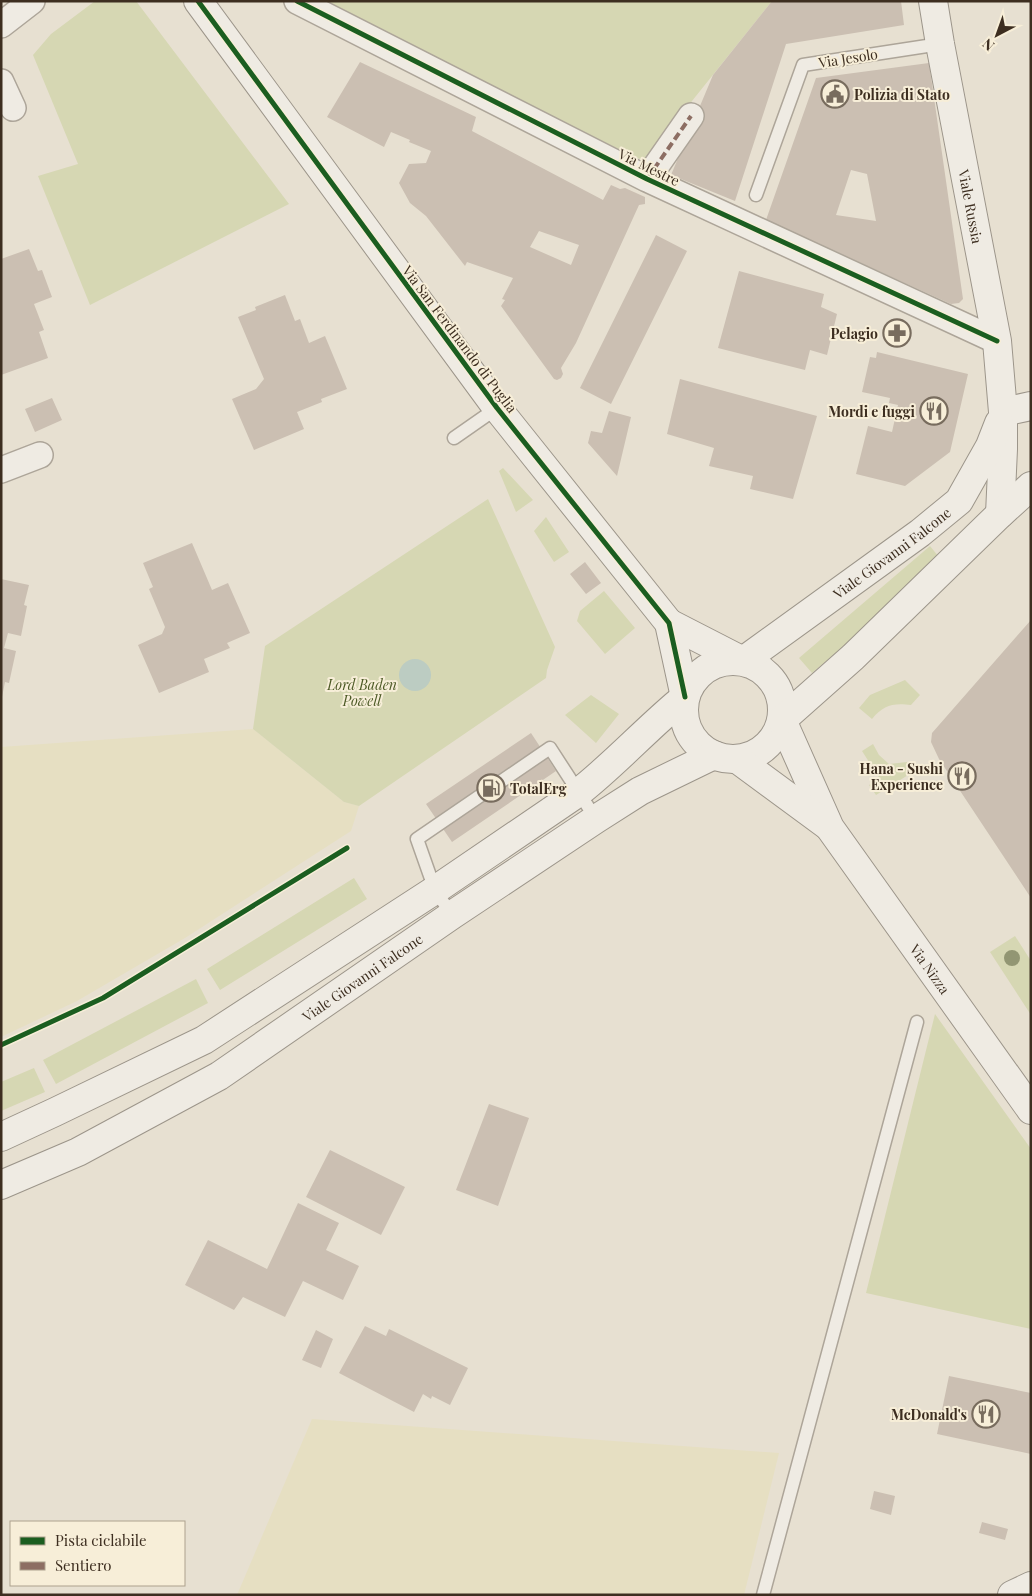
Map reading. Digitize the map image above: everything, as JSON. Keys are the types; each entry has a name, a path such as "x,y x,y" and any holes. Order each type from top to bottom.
{"main road":[{"name":"Via San Ferdinando di Puglia","path":"198,1 497,408 669,623 743,661"},
{"name":"Viale Russia","path":"934,1 940,44 997,341 1003,412"},
{"path":"1000,514 1004,449 1003,412 1031,406"},
{"name":"Viale Giovanni Falcone","path":"743,661 920,533 959,501 990,446 1003,412"},
{"path":"782,720 853,657 1031,486"},
{"name":"Via San Ferdinando di Puglia","path":"669,623 685,697"},
{"path":"728,660 743,661 758,666 769,676 778,689 783,704 782,720 776,735 766,747 752,756 725,757 702,748 693,738 686,725 683,711 685,697 691,683 700,672 713,664 728,660"},
{"path":"1,1137 204,1040 435,890 579,792 600,776 660,717 685,697"},
{"name":"Via Nizza","path":"782,720 830,828 1031,1110"},
{"name":"Viale Giovanni Falcone","path":"1,1185 78,1152 219,1076 452,915 596,819 640,792 725,757"},
{"name":"Via Nizza","path":"725,757 830,828"},
{"path":"1012,1595 1031,1586"}],"street":[{"path":"1,25 32,1"},
{"name":"Via Mestre","path":"297,1 647,179 997,341"},
{"path":"1,82 13,108"},
{"path":"647,179 691,116"},
{"path":"1,470 40,455"}],"lane":[{"name":"Via Jesolo","path":"756,195 803,65 940,44"},
{"path":"454,438 497,408"},
{"path":"452,915 435,890 417,839 550,748 596,819"},
{"path":"763,1595 917,1022"}],"shaded area":[{"path":"415,659 421,660 426,664 430,669 430,681 426,686 421,690 415,691 409,690 404,686 400,681 399,675 400,669 404,664 409,660"},
{"path":"253,729 344,802 359,806 351,831 185,938 77,1001 1,1037 1,747"},
{"path":"312,1419 779,1453 744,1595 237,1595"}],"green space":[{"path":"95,1 136,1 289,204 90,305 38,176 78,164 33,55 51,34"},
{"path":"326,1 772,1 644,161 415,53"},
{"path":"503,468 533,500 516,512 499,471"},
{"name":"Lord Baden Powell","path":"488,499 555,647 546,678 359,806 344,802 253,729 265,646"},
{"path":"546,517 569,552 554,562 534,531"},
{"path":"930,546 943,562 812,673 799,658"},
{"path":"604,591 635,628 605,654 577,621 580,611"},
{"path":"905,680 920,695 911,705 899,704 889,706 872,719 859,708 870,695"},
{"path":"591,695 619,714 596,743 565,715"},
{"path":"873,744 879,755 889,764 907,762 913,772 876,795 869,785 880,779 862,751"},
{"path":"354,878 367,899 220,990 207,969"},
{"path":"1015,936 1031,961 1031,1015 990,952"},
{"path":"196,979 208,1003 56,1084 43,1060"},
{"path":"935,1014 1031,1149 1031,1329 866,1293"},
{"path":"34,1068 45,1092 1,1111 1,1082"}],"building":[{"path":"772,1 901,1 904,25 786,44 735,201 671,175 713,75"},
{"path":"360,62 476,117 472,131 603,200 611,185 620,189 625,188 645,197 645,204 639,205 576,343 561,368 563,374 561,378 554,379 501,306 505,300 502,299 513,278 467,262 465,266 426,216 410,203 399,183 409,164 426,163 431,151 391,132 384,147 327,117","holes":["539,231 579,245 571,265 530,247"]},
{"path":"929,63 963,299 959,303 951,304 766,220 816,78","holes":["851,170 867,174 876,221 836,215"]},
{"path":"656,235 687,251 611,404 580,388"},
{"path":"29,249 38,271 42,270 52,297 34,304 44,330 39,332 48,358 1,375 1,259"},
{"path":"739,271 824,294 821,307 837,314 827,355 810,350 805,370 718,348"},
{"path":"285,295 295,321 300,319 309,343 325,336 347,389 321,399 322,402 297,412 304,429 254,450 232,399 256,389 264,379 238,317 256,310 255,307"},
{"path":"877,352 968,374 950,452 905,486 856,474 868,426 892,432 898,405 889,403 890,398 862,392 870,357 876,358"},
{"path":"680,379 817,416 793,499 750,489 753,476 709,466 714,448 667,434"},
{"path":"52,398 62,420 35,432 25,409"},
{"path":"609,411 631,417 617,476 588,443 591,431 602,433"},
{"path":"192,543 212,590 228,583 250,633 227,643 230,648 204,659 209,672 159,693 138,645 162,634 165,627 149,589 153,587 143,563"},
{"path":"585,562 601,583 586,594 570,574"},
{"path":"1,579 29,585 24,605 27,606 21,636 8,633 4,648 16,651 9,683 5,682 2,697"},
{"path":"1031,620 1031,898 939,759 931,742 932,733"},
{"name":"TotalErg","path":"531,733 556,771 452,842 426,804"},
{"path":"489,1104 529,1118 498,1206 456,1190"},
{"path":"330,1150 405,1187 381,1235 306,1197"},
{"path":"298,1203 339,1223 326,1250 359,1266 343,1300 303,1281 285,1317 243,1297 234,1310 185,1285 208,1240 267,1269"},
{"path":"365,1326 386,1336 389,1329 468,1368 450,1405 432,1396 431,1399 423,1394 414,1412 339,1373"},
{"path":"316,1330 333,1339 321,1368 302,1360"},
{"name":"McDonald's","path":"949,1376 1031,1393 1031,1454 937,1434"},
{"path":"874,1491 895,1496 891,1515 870,1509"},
{"path":"982,1522 1008,1529 1005,1540 979,1533"}],"marked path":[{"path":"647,179 691,116"}],"cycle path":[{"path":"198,1 497,408 669,623 685,697"},
{"path":"297,1 647,179 997,341"},
{"path":"1,1045 103,998 347,848"}],"place":[{"name":"Polizia di Stato","path":"835,94"},
{"name":"Pelagio","path":"897,333"},
{"name":"Mordi e fuggi","path":"934,411"},
{"name":"Hana - Sushi Experience","path":"962,776"},
{"name":"TotalErg","path":"491,788"},
{"name":"McDonald's","path":"986,1414"}]}
